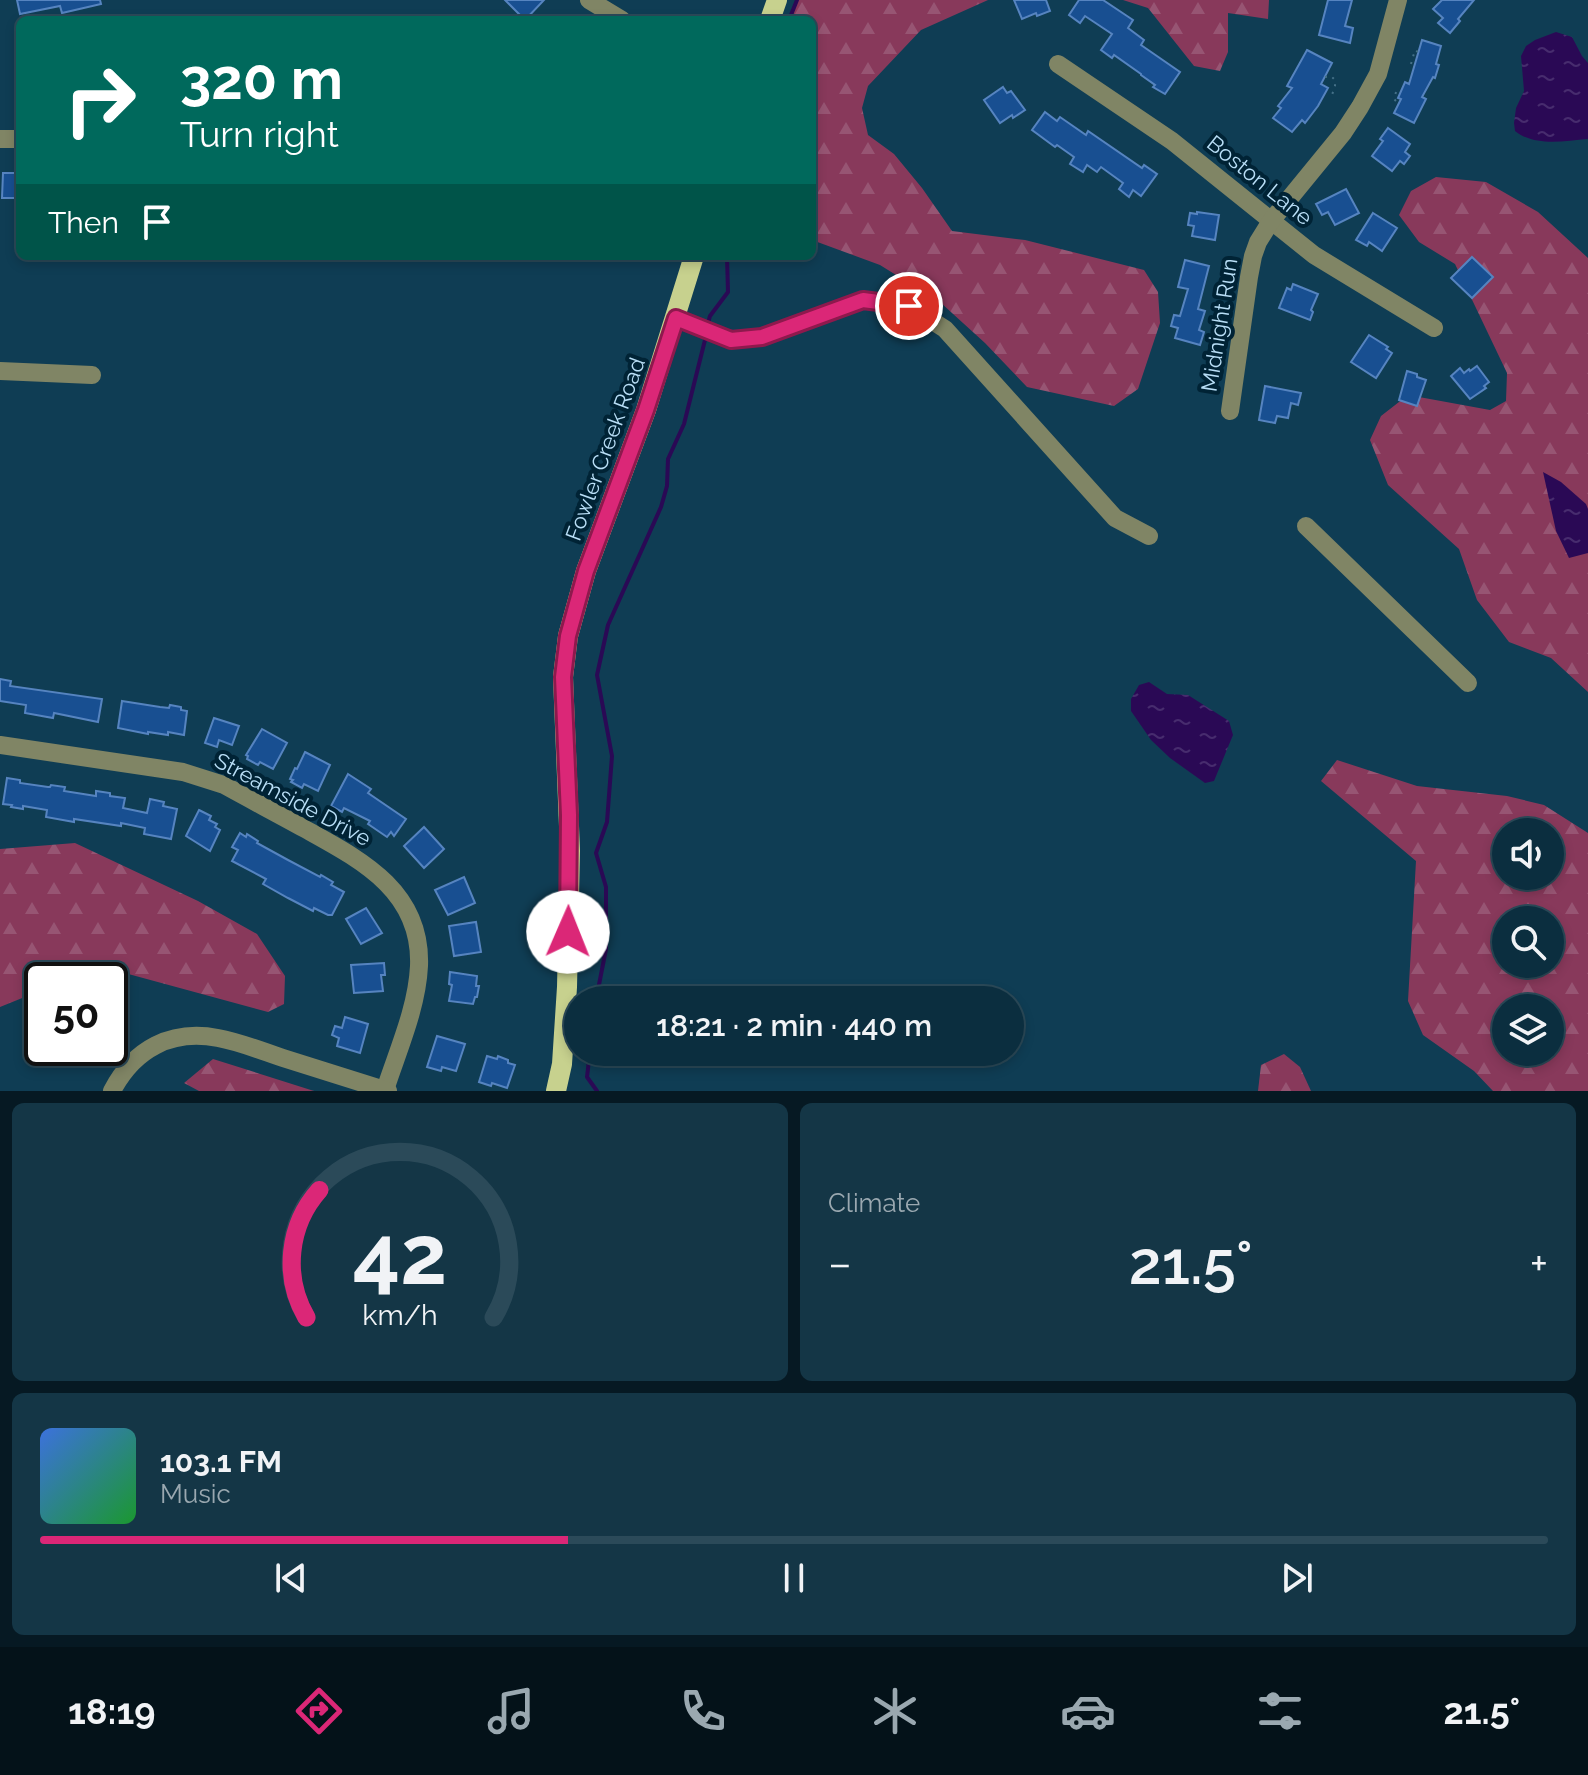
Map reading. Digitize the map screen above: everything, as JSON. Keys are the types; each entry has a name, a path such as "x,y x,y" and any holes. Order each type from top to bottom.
{"main road":[{"name":"Fowler Creek Road","path":"556,1091 562,1064 567,987 570,839 563,677 568,636 586,571 646,410 693,260"}],"street":[{"path":"589,0 615,16"},
{"name":"Midnight Run","path":"1230,411 1253,256 1258,242 1360,107 1378,74 1398,0"},
{"name":"Boston Lane","path":"1058,64 1203,164 1325,263 1434,328"},
{"path":"676,318 731,340 762,337 863,300 909,306 945,329 1115,518 1149,536"},
{"path":"0,371 92,375"},
{"path":"1306,526 1468,683"},
{"name":"Streamside Drive","path":"0,745 203,777 224,785 374,870 403,905 415,934 419,963 413,1001 386,1090"},
{"path":"112,1091 142,1052 184,1036 218,1038 386,1090"}],"path":[{"path":"1411,64 1415,50 1418,52"},
{"path":"1325,77 1331,76 1335,80 1332,95"},
{"path":"1396,92 1394,99 1399,104"}],"green space":[{"path":"798,0 988,0 921,30 868,86 862,108 868,135 894,154 952,231 1025,240 1144,270 1158,292 1160,323 1138,389 1114,406 1027,387 941,303 880,265 816,241 816,16 792,16"},
{"path":"1123,0 1269,0 1268,19 1228,13 1228,52 1220,71 1194,66 1148,8"},
{"path":"1436,177 1486,182 1538,212 1588,258 1588,692 1551,658 1509,642 1477,600 1459,549 1388,485 1370,440 1381,416 1408,395 1490,410 1506,401 1507,373 1455,264 1419,242 1399,215 1411,191"},
{"path":"1337,760 1417,786 1507,796 1544,805 1588,833 1588,1091 1493,1091 1474,1071 1423,1035 1408,1001 1416,861 1321,781"},
{"path":"75,843 198,901 257,934 285,976 284,1004 268,1012 128,974 128,962 24,962 24,997 0,1007 0,849"},
{"path":"1284,1054 1300,1067 1311,1091 1258,1091 1261,1065"},
{"path":"213,1059 314,1091 199,1091 184,1083"}],"water":[{"path":"1556,32 1572,37 1588,63 1588,139 1541,141 1515,131 1516,108 1524,91 1521,56 1526,46"},
{"path":"1543,472 1561,482 1586,504 1588,553 1569,558 1556,531"},
{"path":"1149,682 1167,694 1188,695 1229,721 1233,735 1214,781 1205,783 1170,758 1151,740 1131,711 1131,699 1139,685"}],"building":[{"path":"17,0 100,0 101,4 62,13 60,6 20,14"},
{"path":"505,0 544,0 529,16 521,16"},
{"path":"1014,0 1046,0 1050,11 1022,19"},
{"path":"1079,0 1103,0 1133,20 1128,28 1144,40 1141,45 1180,72 1165,94 1114,55 1112,58 1101,50 1112,34 1085,16 1080,23 1069,15"},
{"path":"1328,0 1352,0 1345,26 1353,28 1350,43 1319,35"},
{"path":"1442,0 1474,0 1450,33 1438,23 1443,18 1433,9"},
{"path":"1422,40 1441,46 1435,78 1422,97 1426,99 1414,123 1394,113 1405,82 1409,84"},
{"path":"1307,50 1332,63 1321,84 1328,88 1305,123 1302,120 1292,132 1273,118 1292,88 1287,86"},
{"path":"1003,87 1007,93 1011,91 1025,110 1000,123 984,100"},
{"path":"1045,112 1057,121 1060,117 1086,135 1088,131 1142,168 1144,165 1157,174 1141,196 1133,190 1129,197 1119,189 1123,183 1101,167 1097,172 1087,165 1083,172 1070,164 1074,157 1032,130"},
{"path":"1388,128 1410,144 1405,152 1410,156 1404,164 1400,161 1392,171 1372,156"},
{"path":"3,173 16,173 16,198 2,198"},
{"path":"1346,189 1359,213 1335,225 1328,212 1322,215 1316,204"},
{"path":"1190,213 1219,215 1215,240 1192,236 1194,226 1188,225"},
{"path":"1373,213 1397,228 1382,251 1369,242 1367,246 1356,240"},
{"path":"1472,257 1493,277 1472,298 1451,278"},
{"path":"1185,260 1209,266 1198,309 1205,311 1199,330 1204,332 1200,345 1175,338 1178,328 1171,326 1174,315 1180,316 1188,289 1178,287"},
{"path":"1293,284 1318,294 1310,320 1279,308 1287,288 1291,290"},
{"path":"1369,335 1392,353 1376,378 1351,362"},
{"path":"1477,366 1489,382 1484,386 1486,388 1470,399 1451,376 1460,368 1464,373"},
{"path":"1407,371 1426,380 1417,406 1399,400"},
{"path":"1265,386 1301,393 1298,405 1291,403 1288,418 1277,416 1275,423 1259,420"},
{"path":"0,679 11,681 10,686 102,699 98,722 54,713 53,718 25,713 26,705 0,701"},
{"path":"122,701 181,707 181,710 187,711 184,735 168,732 168,735 148,734 118,728"},
{"path":"214,718 239,726 232,745 219,740 217,747 205,743"},
{"path":"262,729 287,743 273,769 247,759 246,755"},
{"path":"305,752 330,765 318,791 304,784 302,788 290,779"},
{"path":"348,774 371,789 368,793 406,819 394,836 391,832 387,837 368,824 370,821 344,808 342,812 331,806"},
{"path":"7,778 20,780 20,783 65,787 64,791 96,796 96,791 110,793 110,796 125,798 123,808 147,813 150,799 164,802 163,806 177,809 171,839 144,834 145,828 121,823 121,826 74,819 74,822 46,817 47,810 11,807 3,804"},
{"path":"199,810 211,816 209,820 217,824 215,827 220,830 210,851 186,836"},
{"path":"424,827 444,849 424,868 404,846"},
{"path":"240,833 333,882 331,885 344,892 332,915 314,908 313,911 288,898 263,884 266,879 232,861 238,850 232,847"},
{"path":"464,877 475,903 448,915 435,890"},
{"path":"366,908 382,933 361,944 346,919"},
{"path":"476,922 481,952 454,956 449,926"},
{"path":"384,963 385,975 381,975 383,991 354,993 351,965"},
{"path":"450,972 477,976 476,986 479,986 473,1004 449,1001 452,985 449,984"},
{"path":"345,1017 368,1024 360,1053 337,1046 339,1038 332,1035 335,1026 342,1028"},
{"path":"437,1036 465,1044 456,1071 427,1067"},
{"path":"487,1056 497,1059 498,1056 515,1065 507,1088 479,1082"}],"waterway":[{"path":"791,16 797,0"},
{"path":"708,323 728,292 727,260"},
{"path":"599,986 606,949 606,887 596,853 607,822 612,756 597,675 608,625 661,507 667,486 668,459 684,424 706,336"},
{"path":"588,1066 587,1077 597,1091"}],"route":[{"path":"568,932 570,851 563,677 568,636 586,571 646,410 676,318 731,340 762,337 863,300 909,306"}]}
